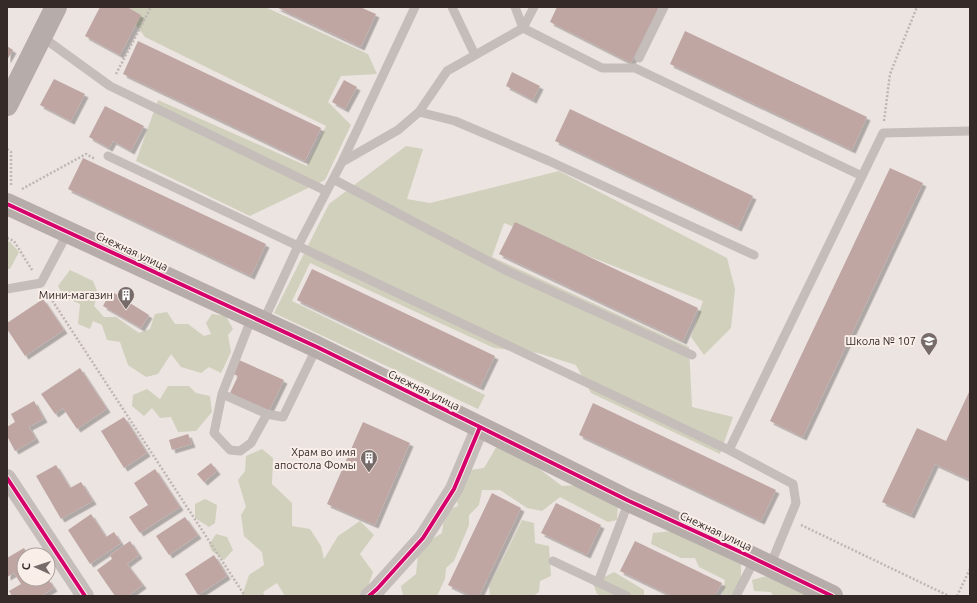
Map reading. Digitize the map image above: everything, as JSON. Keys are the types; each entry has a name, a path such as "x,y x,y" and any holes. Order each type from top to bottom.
{"street":[{"path":"7,105 56,7"},
{"name":"Снежная улица","path":"13,194 68,232 317,347 629,501 832,596"},
{"path":"369,596 423,538 454,489 480,427"},
{"path":"7,478 85,596"}],"lane":[{"path":"452,7 475,55"},
{"path":"515,7 523,28 602,68 635,68 862,176"},
{"path":"342,162 398,130 419,112 447,71 523,28 534,7"},
{"path":"639,58 664,7"},
{"path":"267,414 251,443 240,451 230,450 214,433 222,394 257,319 298,246 326,191 334,179 412,8"},
{"path":"41,36 110,86 326,191"},
{"path":"419,112 455,121 549,161 754,255"},
{"path":"729,450 883,133 970,131"},
{"path":"108,156 729,450 793,484 796,503 790,519 762,563 736,596"},
{"path":"334,179 507,271 692,356"},
{"path":"7,289 41,283 68,232"},
{"path":"222,394 267,414 283,417 317,347"},
{"path":"598,582 629,501"},
{"path":"553,561 627,596"}],"path":[{"path":"110,86 151,7"},
{"path":"883,133 890,74 917,7"},
{"path":"7,149 11,152 13,194 86,154 99,161 108,156"},
{"path":"7,238 14,241 245,596"},
{"path":"790,519 949,596"},
{"path":"957,596 970,570"}],"green space":[{"path":"123,7 265,7 368,54 377,74 341,76 328,102 351,125 325,180 250,216 136,161 158,100 307,166 326,126 145,37"},
{"path":"406,146 423,149 407,199 430,203 559,171 727,258 735,289 731,328 704,355 691,337 703,301 504,223 492,257 689,347 692,407 733,417 720,454 591,393 576,365 538,353 494,348 310,263 292,301 485,395 478,409 274,313 329,204"},
{"path":"7,241 10,242 19,252 10,269 7,269"},
{"path":"70,270 93,281 98,293 94,306 104,317 116,317 139,333 150,329 155,314 167,312 175,324 188,324 204,336 211,334 206,323 212,314 226,316 233,329 228,335 231,352 221,373 209,367 201,373 181,367 171,354 158,374 146,377 128,365 120,342 107,340 102,325 93,321 90,329 78,324 80,304 64,297 58,286"},
{"path":"168,386 189,386 196,393 210,396 212,412 196,431 178,432 171,417 160,418 152,408 144,416 132,406 133,395 147,389 160,399"},
{"path":"497,446 525,458 562,486 581,485 618,504 617,520 608,522 560,497 542,511 527,508 500,490 482,490 479,505 469,515 469,525 454,561 446,568 445,579 437,596 403,596 401,586 416,574 419,547 442,533 445,511 458,506 455,491 464,471 484,468"},
{"path":"262,449 273,458 272,484 292,503 292,526 310,529 321,546 324,559 338,536 360,521 374,535 360,554 373,572 365,595 285,596 277,583 263,592 265,596 242,596 249,575 264,565 262,552 244,536 241,515 246,507 238,480 245,471 246,456"},
{"path":"205,499 217,505 215,523 209,527 195,518 195,504"},
{"path":"522,520 534,523 535,543 549,546 551,576 540,581 539,592 533,596 490,596 489,587"},
{"path":"672,531 741,564 741,581 734,596 722,596 725,580 699,567 695,558 681,558 651,544 653,533"},
{"path":"216,534 227,537 233,550 224,560 212,551 209,545"},
{"path":"614,572 644,590 644,596 602,596 597,594 593,583"},
{"path":"771,575 823,596 773,596 771,592 754,591 752,580"}],"building":[{"path":"100,7 127,7 141,15 120,55 85,36"},
{"path":"276,7 360,7 376,14 361,47"},
{"path":"557,7 659,7 631,63 550,22"},
{"path":"685,31 867,117 852,150 670,64"},
{"path":"138,41 321,128 305,161 123,74"},
{"path":"7,46 13,50 7,60"},
{"path":"512,72 540,86 533,100 506,86"},
{"path":"54,79 85,94 71,121 40,105"},
{"path":"344,80 357,87 345,109 332,102"},
{"path":"105,106 144,126 131,151 113,141 109,148 89,137"},
{"path":"570,109 753,196 738,228 555,141"},
{"path":"83,158 266,244 251,276 68,189"},
{"path":"890,168 923,183 803,437 770,421"},
{"path":"515,222 698,308 683,341 499,254"},
{"path":"312,269 495,356 480,387 297,300"},
{"name":"Мини-магазин","path":"111,291 149,315 141,328 103,306"},
{"path":"43,299 64,330 25,356 7,329 7,323"},
{"path":"239,360 284,380 269,411 230,393 238,376 233,374"},
{"path":"80,368 107,409 77,429 63,408 55,414 41,394"},
{"path":"970,390 970,480 935,464 911,515 882,502 917,428 946,441"},
{"path":"34,401 44,419 29,427 36,439 15,451 7,436 7,427 15,422 11,414"},
{"path":"593,403 776,490 761,521 579,435"},
{"path":"124,417 147,453 124,468 101,431"},
{"name":"Храм во имя апостола Фомы","path":"363,422 410,443 375,525 327,504"},
{"path":"188,434 192,444 172,450 169,440"},
{"path":"211,463 217,471 204,482 197,474"},
{"path":"56,465 70,488 81,482 93,501 61,519 36,476"},
{"path":"155,469 180,507 140,533 129,517 148,505 134,483"},
{"path":"492,493 521,508 479,596 471,596 448,585"},
{"path":"556,503 601,525 587,555 541,533"},
{"path":"91,514 106,537 114,532 121,543 90,564 68,530"},
{"path":"185,517 198,535 169,555 156,536"},
{"path":"130,541 139,555 127,564 143,585 128,596 115,596 97,570 112,559 110,555"},
{"path":"635,541 722,583 715,596 672,596 620,571"},
{"path":"16,553 16,576 14,573 7,577 7,558"},
{"path":"214,555 227,576 198,595 185,574"},
{"path":"16,587 54,588 41,596 12,596 9,591"}],"cycle path":[{"path":"7,204 317,347 629,501 832,596"},
{"path":"369,596 423,538 454,489 480,427"},
{"path":"7,478 85,596"}],"place":[{"name":"Мини-магазин","path":"126,310"},
{"name":"Школа № 107","path":"929,356"},
{"name":"Храм во имя апостола Фомы","path":"369,473"}]}
